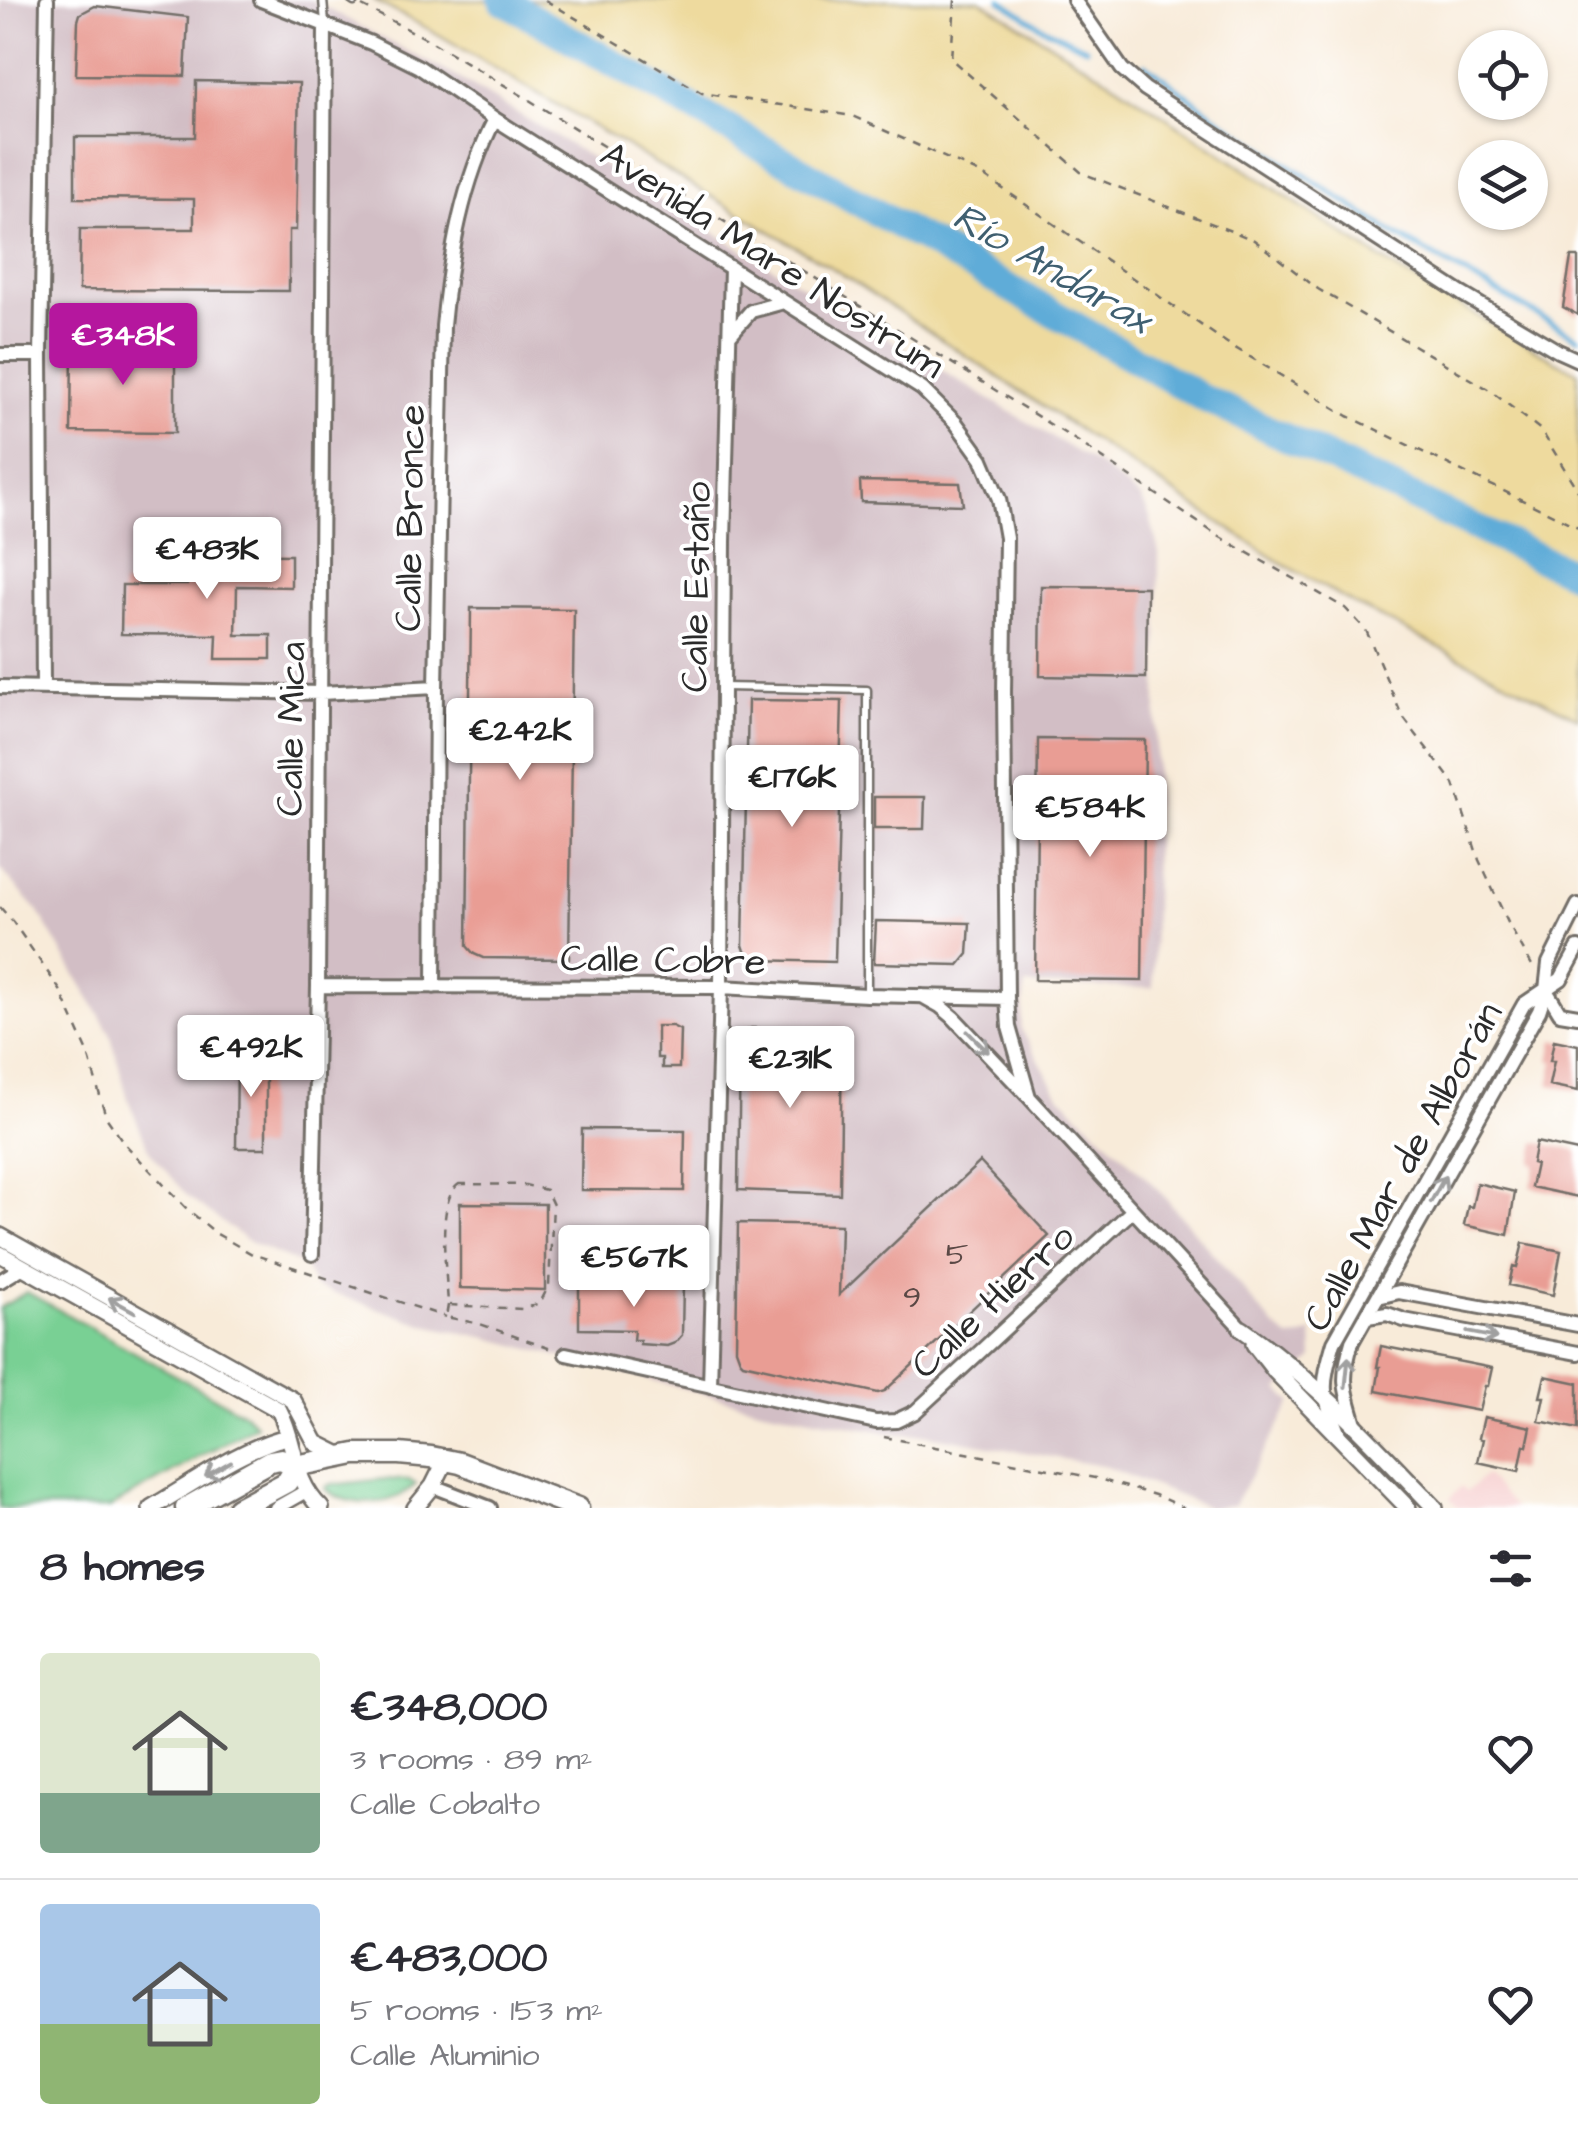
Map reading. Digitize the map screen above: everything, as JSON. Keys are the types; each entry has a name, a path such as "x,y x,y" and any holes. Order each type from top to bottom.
{"main road":[{"path":"238,1508 293,1475 342,1456 398,1454 446,1460 578,1508"},
{"path":"186,1508 266,1462 293,1475"}],"street":[{"path":"42,688 41,355 47,0"},
{"name":"Avenida Mare Nostrum","path":"261,0 371,43 420,67 922,389 956,423 982,459 1000,499 1006,538 1008,1027 1029,1098"},
{"path":"1074,0 1122,69 1145,88 1462,294 1578,360"},
{"name":"Calle Mica","path":"312,1254 318,986 325,24"},
{"name":"Calle Bronce","path":"434,987 443,326 449,269 462,207 479,150 495,118"},
{"name":"Calle Estaño","path":"710,1386 722,987 724,542 731,268"},
{"path":"730,335 751,310 784,302"},
{"path":"0,354 41,355"},
{"path":"0,687 321,693 436,687"},
{"path":"1578,906 1549,963 1546,990 1560,1013 1578,1016"},
{"name":"Calle Mar de Alborán","path":"1323,1395 1334,1342 1524,1004 1561,979 1578,948"},
{"path":"1561,979 1578,982"},
{"name":"Calle Cobre","path":"318,986 722,987 1007,998"},
{"name":"Calle Mar de Alborán","path":"1357,1429 1344,1384 1352,1342 1539,1010 1546,990"},
{"name":"Avenida Mare Nostrum","path":"920,994 940,1006 980,1044 1276,1370 1408,1508"},
{"name":"Calle Hierro","path":"710,1386 896,1421 914,1412 1132,1211"},
{"path":"0,1236 292,1400 316,1443 342,1456"},
{"path":"0,1254 272,1406 282,1415 293,1475 321,1508"},
{"path":"0,1281 23,1268"},
{"path":"1390,1274 1399,1292"},
{"path":"1364,1289 1378,1296 1399,1292 1578,1325"},
{"path":"1378,1296 1386,1314"},
{"path":"1367,1316 1386,1314 1578,1353"},
{"name":"Avenida Mare Nostrum","path":"1242,1329 1275,1352 1323,1395 1436,1508"},
{"path":"566,1354 710,1386"},
{"path":"1323,1395 1341,1437"},
{"path":"151,1508 252,1449 288,1438"},
{"path":"415,1508 433,1486 446,1460"},
{"path":"276,1508 293,1475"},
{"path":"433,1486 490,1508"}],"lane":[{"path":"324,0 325,24"},
{"path":"724,687 868,690 867,995"}],"path":[{"path":"546,0 702,93 852,116 980,173 1228,343 1348,416 1578,527"},
{"path":"955,0 951,59 1082,172 1254,240 1318,289 1488,388 1541,430 1578,491"},
{"path":"353,1 427,38 526,98 1078,441 1220,537 1345,608 1366,630 1402,716 1454,784 1479,860 1510,927 1546,990"},
{"path":"0,907 60,990 88,1050 106,1117 124,1142 217,1234 252,1254 566,1354"},
{"path":"446,1317 444,1210 450,1190 460,1184 525,1185 546,1190 553,1205 550,1286 540,1303 522,1308 448,1305"},
{"path":"883,1437 1095,1478 1184,1508"}],"shaded area":[{"path":"0,0 311,0 459,78 1100,466 1141,498 1159,553 1153,988 1025,985 1021,1029 1059,1095 1158,1189 1274,1326 1289,1338 1312,1332 1313,1359 1279,1390 1292,1402 1234,1505 1209,1508 1107,1467 763,1409 429,1326 315,1287 304,1266 249,1242 188,1197 150,1152 129,1102 110,1033 38,911 0,869"},
{"path":"1485,1475 1515,1508 1459,1508 1450,1498 1461,1487 1466,1492"}],"green space":[{"path":"27,1292 245,1414 256,1425 109,1508 0,1508 0,1308"},
{"path":"384,1479 416,1484 395,1498 371,1503 346,1500 325,1489 330,1485"}],"sand":[{"path":"373,0 980,0 1398,270 1578,372 1578,718 1346,600 1275,559 837,271 436,33"}],"building":[{"path":"95,6 188,17 185,76 76,75 78,21 80,14"},
{"path":"196,81 299,83 296,230 289,230 289,291 79,290 80,229 194,229 194,199 75,198 75,137 195,137"},
{"path":"1571,257 1578,257 1578,315 1563,307"},
{"path":"72,344 175,344 175,433 71,432"},
{"path":"860,481 960,483 963,505 861,502"},
{"path":"187,554 291,555 291,587 237,586 236,635 271,635 271,659 216,659 217,635 121,634 122,585 187,585"},
{"path":"1041,586 1147,587 1146,678 1040,676"},
{"path":"471,608 574,609 569,959 483,958 467,946"},
{"path":"748,700 842,701 835,962 756,960 743,945"},
{"path":"1038,739 1145,740 1142,981 1035,980"},
{"path":"874,797 925,797 924,829 874,829"},
{"path":"876,921 970,923 968,954 959,965 874,963"},
{"path":"657,1026 680,1030 679,1068 662,1068 662,1058 657,1058"},
{"path":"751,1028 842,1030 840,1194 738,1190 740,1038"},
{"path":"1554,1040 1578,1045 1578,1091 1549,1085"},
{"path":"237,1052 266,1052 266,1148 236,1148"},
{"path":"582,1129 685,1130 684,1191 581,1190"},
{"path":"1536,1142 1578,1151 1578,1197 1531,1187"},
{"path":"980,1162 1049,1236 885,1391 878,1393 740,1360 736,1349 738,1223 841,1225 839,1295"},
{"path":"1477,1183 1515,1192 1508,1235 1464,1225"},
{"path":"460,1203 545,1204 545,1290 460,1288"},
{"path":"1523,1243 1561,1251 1553,1295 1509,1285"},
{"path":"579,1283 683,1284 682,1335 667,1346 640,1344 640,1340 633,1340 634,1330 579,1329"},
{"path":"1381,1346 1492,1368 1479,1411 1376,1391"},
{"path":"1545,1376 1578,1383 1578,1429 1539,1421"},
{"path":"1484,1417 1531,1427 1519,1471 1478,1462"}],"waterway":[{"name":"Río Andarax","path":"502,0 1203,398 1578,576"},
{"path":"1001,0 1040,26 1086,48"},
{"path":"1145,64 1219,119 1393,233 1578,338"}]}
